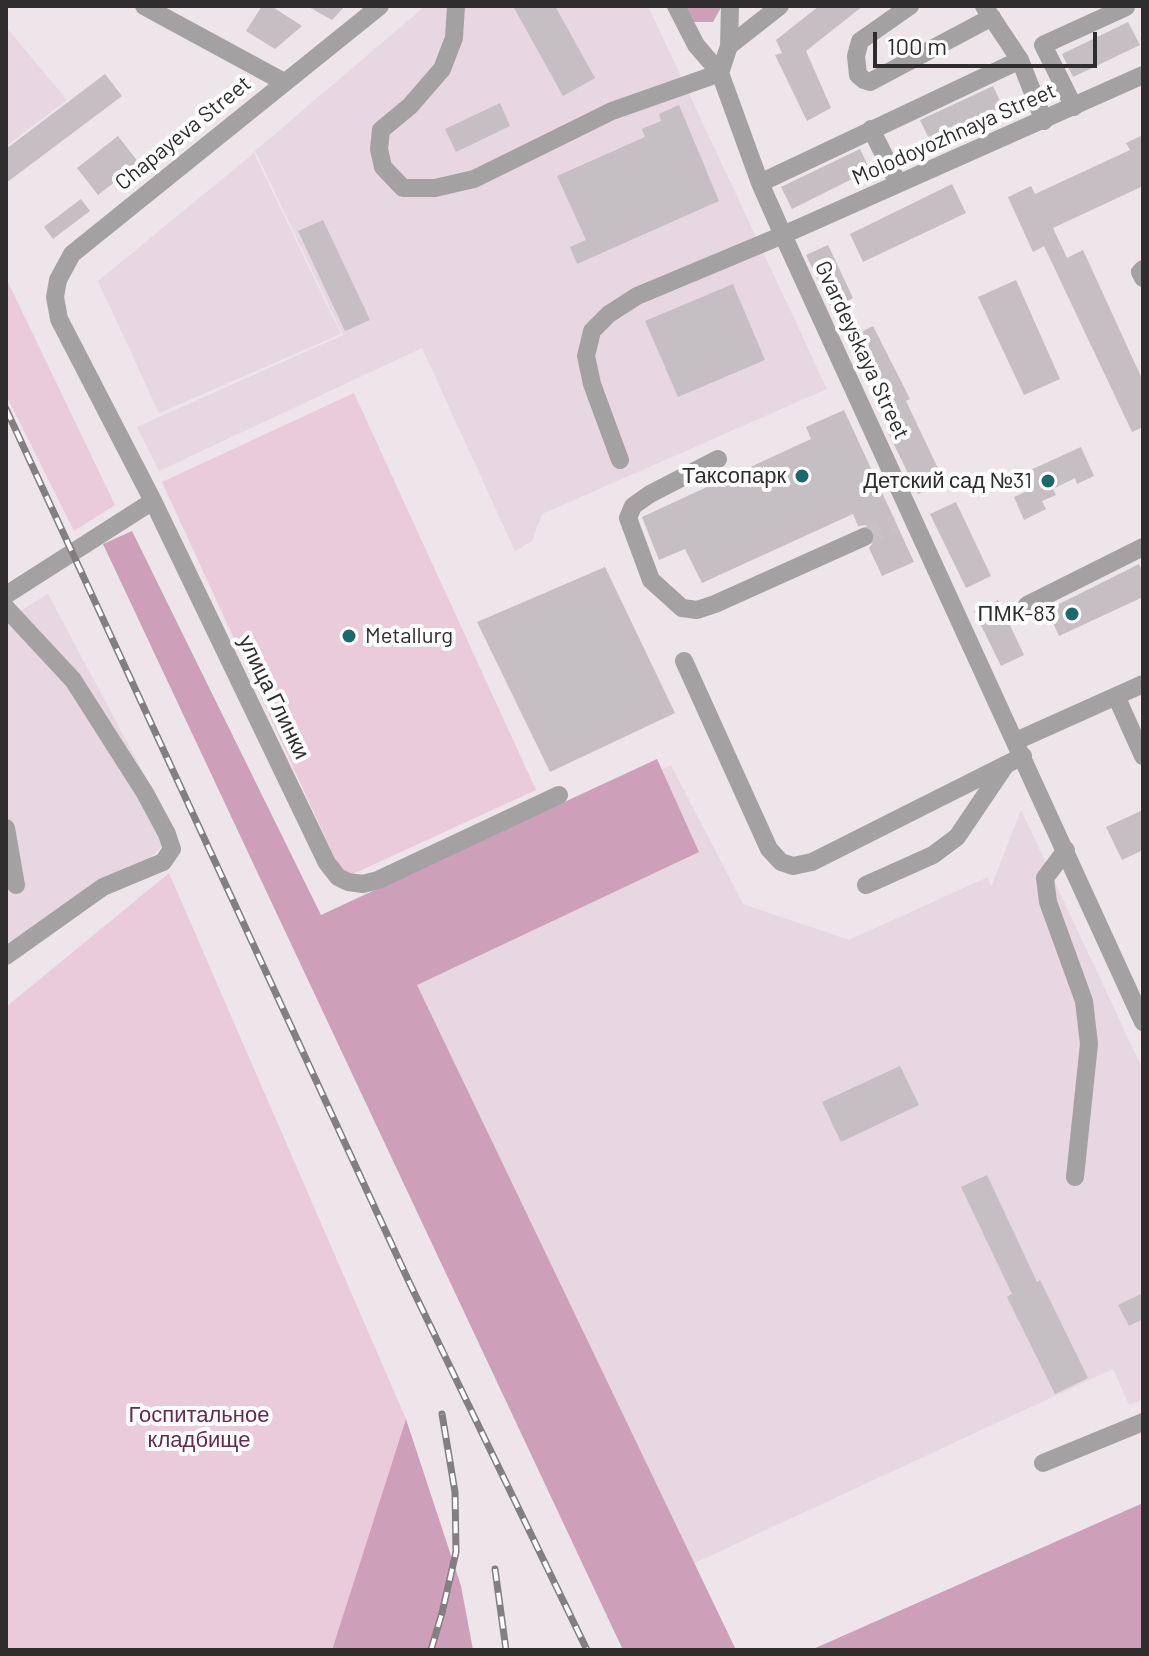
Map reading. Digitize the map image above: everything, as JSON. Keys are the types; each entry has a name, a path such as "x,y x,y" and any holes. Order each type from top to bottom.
{"street":[{"path":"144,6 284,82"},
{"name":"Chapayeva Street","path":"59,319 55,297 58,280 72,254 380,6"},
{"path":"456,6 454,38 442,69 410,106 381,130 379,149 383,167 403,188 435,188 474,179 612,111 720,73 729,46 730,6"},
{"name":"Gvardeyskaya Street","path":"676,6 696,45 720,73 760,183 904,520 1015,753 1066,850 1143,1022"},
{"path":"729,46 780,6"},
{"path":"910,6 860,41 856,56 858,75 870,82 988,12 1020,60 1044,121"},
{"path":"1074,107 1043,45 1126,7"},
{"path":"760,183 1020,60"},
{"name":"Molodoyozhnaya Street","path":"620,460 592,384 586,356 592,331 609,314 637,296 783,235 1143,75"},
{"path":"871,129 898,183"},
{"name":"улица Глинки","path":"59,319 153,501 327,863 338,877 363,884 378,880 559,795"},
{"path":"718,459 650,494 633,506 628,518 651,580 682,608 697,610 715,604 864,537"},
{"path":"6,595 153,501"},
{"path":"1027,605 1143,547"},
{"path":"6,608 73,680 145,793 172,849 163,862 103,887 6,956"},
{"path":"684,661 769,849 781,862 793,866 812,862 1143,684"},
{"path":"1116,696 1143,756"},
{"path":"866,885 933,855 957,837 1015,753"},
{"path":"6,828 16,885"},
{"path":"1066,850 1045,878 1048,902 1084,1001 1089,1044 1075,1177"},
{"path":"1043,1463 1143,1422"}],"shaded area":[{"path":"425,6 648,6 827,389 542,514 532,541 515,551 422,348 159,471 137,427 343,335 255,151"},
{"path":"685,6 722,6 713,22 693,22"},
{"path":"6,27 67,100 6,146"},
{"path":"254,153 341,334 159,413 98,281"},
{"path":"132,531 321,915 657,759 699,852 417,985 736,1650 623,1650 103,544"},
{"path":"48,594 176,834 155,853 6,963 6,619"},
{"path":"671,765 743,904 849,940 988,877 991,887 1021,810 1143,1070 1143,1399 1129,1405 1113,1369 658,1580 333,922"},
{"path":"406,1419 461,1586 473,1650 332,1650"},
{"path":"1143,1503 1143,1650 811,1650"}],"green space":[{"path":"6,278 115,505 74,531 6,395"},
{"name":"Metallurg","path":"354,393 536,790 344,878 162,482"},
{"name":"Госпитальное кладбище","path":"169,873 406,1419 332,1650 6,1650 6,1007"}],"building":[{"path":"262,6 271,6 302,26 275,49 246,31"},
{"path":"307,6 345,6 332,20"},
{"path":"513,6 555,6 595,78 563,96"},
{"path":"819,6 863,6 806,51 831,108 807,121 775,55 782,53 776,40"},
{"path":"1128,22 1140,45 1073,77 1062,54"},
{"path":"105,74 122,96 6,183 6,149"},
{"path":"993,86 1003,107 930,141 920,120"},
{"path":"500,103 510,126 456,152 445,129"},
{"path":"679,105 719,201 577,264 570,247 586,240 557,176 645,137 642,129 661,121 659,114"},
{"path":"1143,135 1143,186 1053,228 1067,258 1083,250 1143,381 1143,427 1132,432 1044,246 1033,252 1008,197 1031,186 1035,194 1130,150 1126,143"},
{"path":"118,136 139,163 98,195 77,168"},
{"path":"860,149 870,170 792,209 781,187"},
{"path":"952,184 966,213 863,262 850,234"},
{"path":"81,199 90,211 53,239 44,227"},
{"path":"323,220 370,320 345,331 298,231"},
{"path":"828,245 853,298 832,309 806,255"},
{"path":"1016,280 1060,379 1024,395 978,297"},
{"path":"733,284 765,360 678,397 645,321"},
{"path":"873,326 910,399 906,401 944,481 918,494 887,430 894,427 848,339"},
{"name":"Таксопарк","path":"844,410 914,562 882,576 869,548 876,539 875,531 866,525 858,526 853,514 702,583 685,549 659,560 642,517 811,439 806,427"},
{"name":"Детский сад №31","path":"1081,447 1094,476 1077,484 1075,478 1053,489 1056,495 1042,501 1046,509 1024,520 1014,497 1032,489 1024,473"},
{"path":"956,502 991,576 966,588 930,514"},
{"path":"1139,564 1143,572 1143,597 1059,636 1047,610"},
{"path":"605,567 675,713 550,772 477,622"},
{"path":"998,600 1024,655 1001,666 974,611"},
{"path":"1143,810 1143,850 1122,860 1106,827"},
{"path":"900,1066 919,1105 841,1142 822,1102"},
{"path":"987,1175 1037,1282 1040,1280 1088,1378 1055,1394 1007,1297 1012,1294 961,1187"},
{"path":"1143,1293 1143,1319 1129,1326 1118,1305"}],"tunnel":[{"path":"864,537 896,523"}],"railway":[{"path":"6,409 410,1284 587,1650"},
{"path":"431,1650 456,1552 455,1492 442,1414"},
{"path":"495,1569 506,1650"}],"place":[{"name":"Таксопарк","path":"802,476"},
{"name":"Детский сад №31","path":"1048,481"},
{"name":"ПМК-83","path":"1072,614"},
{"name":"Metallurg","path":"349,636"}]}
